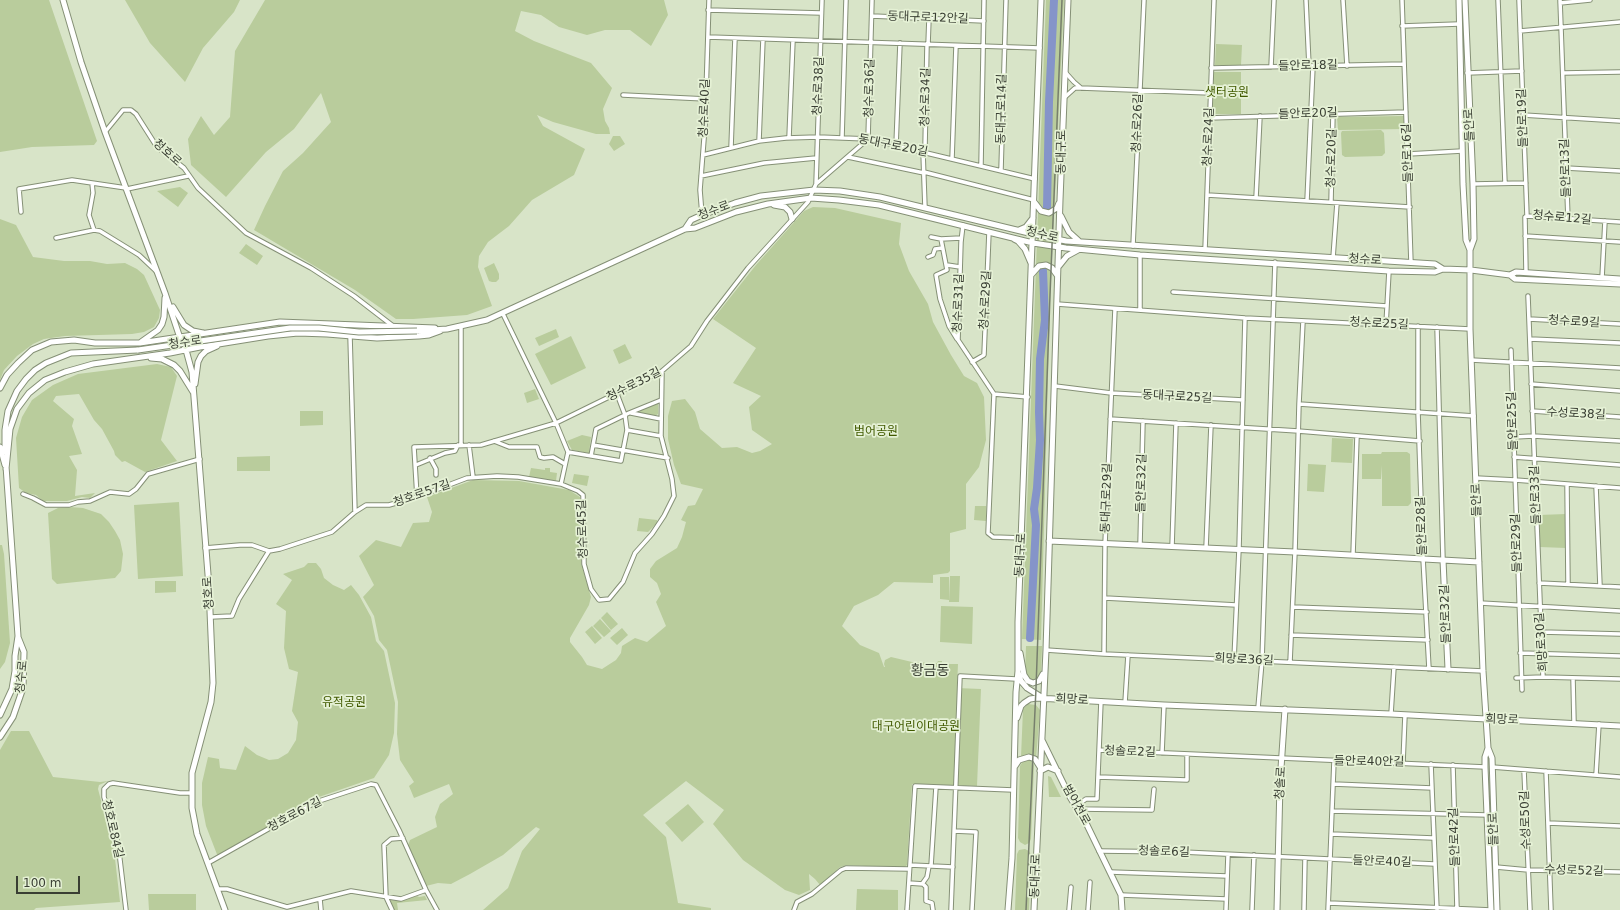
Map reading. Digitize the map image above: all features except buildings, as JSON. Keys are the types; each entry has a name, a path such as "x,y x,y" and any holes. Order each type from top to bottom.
{"main road":[{"name":"청호로","path":"63,0 81,62 105,132 158,273 180,338 186,350 192,372 200,459 213,683 211,702 192,774 191,793 194,822 225,910"},
{"name":"동대구로","path":"1008,910 1028,397 1041,0"},
{"name":"동대구로","path":"1034,910 1046,650 1064,71 1068,0"},
{"name":"들안로","path":"1458,0 1466,240 1470,250"},
{"name":"들안로","path":"1465,0 1474,239 1470,250 1471,360 1485,720 1488,748 1492,758 1497,910"},
{"name":"청수로","path":"685,229 691,220 702,215 735,203 761,196 814,190 840,191 880,196 1033,234 1059,239 1133,246 1435,264 1444,269"},
{"name":"청수로","path":"6,469 10,429 17,409 29,393 45,380 66,372 93,364 142,358 226,343 298,333 377,338 429,335 447,329 487,320 503,314 685,229 695,228 736,212 768,204 811,198 879,205 1010,237 1059,247 1140,255 1275,262 1389,271 1435,272 1444,269 1470,270 1510,275 1515,279 1620,284"},
{"path":"1034,200 1037,208 1045,213 1049,213 1057,208 1060,200"},
{"path":"768,204 785,207 790,212 792,219"},
{"path":"1060,211 1066,228 1072,236 1080,241"},
{"path":"1019,230 1029,225 1034,215"},
{"path":"1010,237 1022,245 1032,265"},
{"path":"1058,267 1067,256 1074,251 1082,249"},
{"path":"1032,278 1036,268 1046,265 1055,270 1057,280"},
{"name":"청수로","path":"1510,275 1516,272 1526,272 1620,279"},
{"path":"165,293 176,314 184,325 194,331 199,332 223,331"},
{"path":"140,343 158,330 162,324 164,317 165,293"},
{"name":"청수로","path":"0,388 18,363 32,350 51,342 74,340 95,343 140,343 280,322 428,327 447,329"},
{"name":"청수로","path":"0,715 12,689 18,636 4,430 8,410 17,391 26,379 36,370 46,363 71,353 138,350 290,328 319,328 359,332 447,329"},
{"path":"223,331 219,338 221,341 226,343"},
{"path":"155,355 161,353 163,347 160,342 156,340"},
{"path":"194,395 198,362 201,356 206,351 226,343"},
{"path":"142,358 162,359 174,365 180,371 194,395"},
{"name":"청수로","path":"0,446 6,469"},
{"name":"동대구로29길","path":"1049,542 1105,544"},
{"path":"1105,544 1265,550 1479,562"},
{"name":"들안로32길","path":"1443,560 1448,669"},
{"name":"청수로","path":"0,737 13,717 23,688 24,652 18,636"},
{"path":"1018,647 1022,656 1024,675 1028,681 1035,683 1041,680 1045,665"},
{"path":"1018,671 1021,681 1027,688 1044,698"},
{"path":"1016,722 1021,706 1024,703 1030,699 1044,698"},
{"name":"희망로","path":"1044,698 1620,726"},
{"name":"청솔로","path":"1277,910 1285,709"},
{"name":"범어천로","path":"1042,739 1121,895 1122,910"},
{"name":"들안로","path":"1488,748 1485,758 1485,767 1491,910"},
{"path":"1014,773 1017,763 1025,757 1035,759 1040,770 1048,767 1058,771"}],"street":[{"name":"청수로40길","path":"702,215 700,190 706,99 709,0"},
{"name":"청수로38길","path":"816,184 822,0"},
{"path":"842,138 846,0"},
{"name":"청수로36길","path":"868,139 872,0"},
{"name":"동대구로12안길","path":"983,47 984,0"},
{"name":"동대구로14길","path":"1001,170 1006,0"},
{"name":"청수로26길","path":"1133,246 1144,0"},
{"name":"청수로24길","path":"1205,250 1214,0"},
{"path":"1271,67 1274,0"},
{"name":"청수로20길","path":"1306,0 1311,66 1311,114 1307,201"},
{"path":"1344,0 1347,66"},
{"name":"들안로16길","path":"1402,0 1410,207"},
{"path":"1498,0 1505,183"},
{"name":"들안로19길","path":"1519,0 1526,183"},
{"name":"들안로13길","path":"1568,219 1560,1 1590,0"},
{"path":"708,10 821,13"},
{"name":"동대구로12안길","path":"872,16 984,20"},
{"path":"928,45 930,18"},
{"path":"1520,32 1620,22"},
{"path":"1402,26 1459,24"},
{"path":"708,37 1040,48"},
{"path":"731,148 735,38"},
{"path":"760,141 763,39"},
{"path":"789,138 793,40"},
{"path":"896,146 900,43"},
{"name":"청수로34길","path":"925,208 923,152 928,45"},
{"path":"952,159 956,46"},
{"name":"동대구로14길","path":"981,165 983,47"},
{"name":"들안로18길","path":"1211,68 1404,64"},
{"path":"1064,71 1082,88"},
{"path":"1467,73 1522,71"},
{"path":"1563,73 1620,72"},
{"path":"1064,98 1075,88 1210,93"},
{"path":"623,95 706,99"},
{"name":"청호로","path":"105,132 123,110 131,110 136,114 157,147 184,168 188,176 127,188"},
{"name":"들안로20길","path":"1210,118 1333,113 1406,112"},
{"name":"청수로20길","path":"1331,202 1333,113"},
{"path":"1523,115 1620,121"},
{"path":"1256,198 1260,116"},
{"name":"동대구로20길","path":"703,154 760,141 789,138 818,137 868,139 1034,178"},
{"path":"811,198 816,184 868,139"},
{"name":"들안로","path":"1408,154 1462,151"},
{"path":"848,157 924,172 1034,200"},
{"path":"701,176 764,163 816,158"},
{"path":"1566,168 1620,172"},
{"path":"188,176 198,188 246,232 335,283 394,326"},
{"path":"21,212 18,189 72,180 127,188"},
{"path":"56,238 94,230 89,215 93,194 92,183"},
{"path":"1473,184 1526,183"},
{"name":"청수로12길","path":"1526,183 1527,216 1620,222"},
{"name":"청수로20길","path":"1207,195 1337,203 1333,258"},
{"name":"청수로35길","path":"417,497 414,447 481,444 556,423 662,371 691,346 707,321 748,268 811,198"},
{"path":"1337,203 1410,207 1411,263"},
{"path":"1526,272 1525,217 1527,216"},
{"name":"청수로12길","path":"1602,278 1605,221"},
{"name":"청수로31길","path":"958,340 963,225"},
{"name":"청호로","path":"94,230 100,231 139,255 158,273"},
{"name":"청수로29길","path":"972,362 984,355 989,232"},
{"name":"청수로12길","path":"1525,236 1620,242"},
{"path":"931,237 962,238"},
{"name":"청수로31길","path":"941,238 947,270 936,275 940,300 949,326 994,394"},
{"path":"928,257 933,254 936,249 942,248"},
{"path":"1057,304 1140,310 1140,255"},
{"path":"1258,708 1262,661 1275,262"},
{"name":"청수로31길","path":"946,265 960,267"},
{"name":"청수로","path":"1386,325 1389,271"},
{"path":"1173,292 1387,306"},
{"path":"1528,296 1530,362"},
{"path":"1111,393 1114,308"},
{"name":"청수로25길","path":"1140,310 1245,318 1418,326 1418,412"},
{"path":"503,314 556,423 568,452 561,484"},
{"path":"1234,660 1239,549 1245,318"},
{"name":"청수로9길","path":"1529,319 1620,324"},
{"path":"1290,662 1296,552 1298,431 1303,321"},
{"path":"416,465 430,458 455,451 459,445 461,326"},
{"path":"1418,326 1470,329"},
{"name":"들안로28길","path":"1437,327 1443,560"},
{"path":"350,336 355,512"},
{"path":"1530,339 1620,343"},
{"name":"들안로25길","path":"1511,350 1515,480"},
{"path":"1471,360 1620,368"},
{"name":"들안로33길","path":"1530,362 1540,606"},
{"name":"청수로45길","path":"561,484 578,490 583,495 583,564 591,589 599,600 609,599 622,582 635,554 652,534 664,516 674,496 668,458 661,436 662,371"},
{"path":"1531,384 1620,391"},
{"name":"동대구로25길","path":"1055,386 1111,393 1243,400"},
{"name":"동대구로29길","path":"1105,544 1111,393"},
{"path":"568,452 621,461 627,430 625,415 617,394"},
{"path":"1022,538 992,537 988,533 994,394 1028,397"},
{"path":"591,456 596,429 661,400"},
{"path":"1299,404 1474,416"},
{"name":"수성로38길","path":"1532,411 1620,417"},
{"name":"들안로28길","path":"1418,412 1423,558 1429,669"},
{"path":"629,413 661,419"},
{"path":"1110,419 1242,427 1420,441"},
{"name":"들안로32길","path":"1140,545 1143,421"},
{"path":"1172,546 1176,423"},
{"path":"1206,548 1211,425"},
{"path":"627,430 661,436"},
{"path":"1353,555 1357,436"},
{"name":"수성로38길","path":"1514,437 1533,436 1620,441"},
{"path":"494,441 509,447 538,447 540,456 544,458 553,457 565,464"},
{"path":"469,445 473,477"},
{"path":"593,445 668,458"},
{"path":"1514,457 1620,465"},
{"path":"430,458 436,469 436,475"},
{"path":"22,494 33,498 46,506 69,505 78,502 90,501 110,492 129,494 136,489 148,474 200,459"},
{"name":"청호로57길","path":"205,548 252,546 269,551 295,545 332,532 355,512 366,506 389,505 417,497 461,480 473,477 509,476 561,484"},
{"path":"1476,478 1620,488"},
{"name":"들안로29길","path":"1515,480 1519,605"},
{"path":"1567,484 1568,584"},
{"path":"1596,486 1600,586"},
{"path":"1046,650 1104,654 1105,544"},
{"path":"210,617 232,616 243,593 269,551"},
{"path":"1539,582 1620,586"},
{"path":"1105,598 1236,605"},
{"path":"1480,603 1620,611"},
{"path":"1519,605 1522,690"},
{"name":"희망로30길","path":"1540,606 1543,677 1620,679"},
{"path":"1293,607 1427,612"},
{"path":"1541,632 1620,634"},
{"path":"1291,635 1428,640"},
{"path":"1520,653 1620,656"},
{"name":"희망로36길","path":"1104,654 1394,667"},
{"path":"1126,703 1128,655"},
{"path":"1391,714 1394,667 1483,671"},
{"path":"951,910 960,676 1016,679"},
{"path":"1516,678 1543,677"},
{"path":"1573,678 1574,723"},
{"name":"희망로","path":"1099,750 1101,701"},
{"path":"1162,753 1164,705"},
{"path":"1403,763 1405,715"},
{"path":"1596,775 1598,724"},
{"name":"청솔로2길","path":"1077,808 1086,799 1097,799 1099,750 1282,759"},
{"path":"1098,777 1187,780 1187,754"},
{"name":"들안로40안길","path":"1282,759 1431,764"},
{"path":"1328,910 1334,761"},
{"path":"1437,909 1431,764 1485,767"},
{"name":"들안로42길","path":"1453,765 1457,909"},
{"path":"1492,767 1620,777"},
{"name":"수성로50길","path":"1524,770 1528,870"},
{"path":"1546,771 1551,910"},
{"name":"청호로84길","path":"126,910 118,843 104,796 106,787 113,783 180,793 191,793"},
{"name":"청호로67길","path":"208,863 316,802 371,784 376,785 437,910"},
{"name":"들안로40안길","path":"1333,784 1432,788"},
{"path":"907,910 914,786 1013,790"},
{"path":"922,884 927,877 930,866 936,787"},
{"path":"1077,808 1152,810 1154,789"},
{"path":"1332,811 1487,815"},
{"path":"1548,823 1620,826"},
{"path":"954,831 976,832 972,910"},
{"path":"1331,834 1433,838"},
{"path":"392,910 386,897 384,845 391,840 403,838"},
{"name":"청솔로6길","path":"1099,851 1278,856"},
{"path":"1226,910 1228,855"},
{"path":"1252,910 1254,856"},
{"path":"1278,856 1330,860"},
{"path":"1304,910 1305,858"},
{"name":"들안로40길","path":"1330,860 1434,864"},
{"path":"794,910 797,902 812,894 841,870 846,868 930,866 953,867"},
{"name":"수성로52길","path":"1496,867 1528,870 1620,872"},
{"name":"수성로52길","path":"1528,870 1530,910"},
{"path":"1110,872 1227,876"},
{"path":"1088,910 1090,882"},
{"path":"909,883 922,884 926,887 926,901 932,903 933,910"},
{"path":"1069,910 1071,886"},
{"path":"218,889 231,890 287,907 351,891 401,899 426,890"},
{"path":"1121,895 1226,899"},
{"path":"320,899 321,910"},
{"path":"1329,903 1437,909 1491,910"}],"green space":[{"path":"0,0 49,0 97,141 94,145 32,147 0,152"},
{"path":"125,0 240,0 234,12 203,48 185,82 150,43"},
{"path":"265,0 664,0 668,15 651,46 630,30 605,30 587,35 559,27 541,15 521,11 515,31 534,41 591,63 612,88 603,109 605,121 609,128 610,134 596,134 553,122 537,115 543,126 585,149 574,175 532,200 509,226 488,242 479,256 478,267 492,306 467,315 396,319 355,290 254,230 283,171 303,153 331,122 321,93 294,129 266,152 226,197 191,165 188,139 201,116 214,135 230,117 235,51"},
{"path":"1046,0 1064,0 1050,303 1041,640 1022,639"},
{"path":"1216,44 1242,45 1241,65 1215,65"},
{"name":"샛터공원","path":"1213,72 1241,72 1241,114 1213,114"},
{"path":"1404,116 1405,129 1338,130 1337,117"},
{"path":"1381,130 1384,133 1385,153 1382,156 1345,157 1342,155 1342,131"},
{"path":"613,136 620,136 625,144 614,151 609,144"},
{"path":"180,187 188,193 178,207 157,191"},
{"name":"범어공원","path":"813,207 835,208 901,223 899,244 909,271 928,304 933,322 964,376 977,383 984,397 986,440 979,467 966,484 966,529 950,533 950,571 948,573 933,575 933,583 894,582 878,595 854,606 842,626 860,645 879,653 884,667 885,660 891,657 912,662 937,663 938,661 942,661 942,664 958,664 957,688 981,689 977,786 912,784 907,865 904,868 847,865 840,867 820,885 809,874 810,890 799,895 785,890 743,860 713,824 724,810 686,781 643,815 666,837 678,903 711,908 711,910 483,910 508,888 522,851 540,829 536,827 503,855 470,874 451,884 438,883 426,886 408,845 410,840 437,827 435,817 440,804 453,794 449,784 414,798 409,786 414,782 400,760 397,734 398,702 387,650 379,640 374,616 363,597 374,585 359,556 376,540 401,547 413,523 429,522 432,512 427,497 473,480 519,481 569,490 580,497 581,563 591,597 589,605 570,638 570,642 587,665 602,669 616,660 621,653 622,646 635,638 647,642 666,626 656,602 661,594 657,583 650,577 650,569 656,561 677,548 686,522 681,520 688,506 695,505 703,489 681,484 674,465 668,439 668,416 672,401 685,399 695,412 700,429 722,448 737,447 752,453 760,451 772,444 752,430 749,407 761,396 733,383 756,348 713,319 756,265 804,211"},
{"path":"0,219 16,225 33,257 64,261 90,261 107,264 125,263 137,269 144,275 160,310 159,318 154,327 144,332 132,334 65,336 44,339 33,344 17,356 4,370 0,380"},
{"path":"246,244 263,256 257,265 239,253"},
{"path":"494,263 499,274 499,279 496,282 492,282 489,281 484,268"},
{"path":"556,329 559,337 539,346 535,338"},
{"path":"571,336 586,368 551,385 535,354"},
{"path":"625,344 632,358 619,364 613,350"},
{"path":"157,364 171,367 177,376 161,440 177,461 145,472 125,461 122,462 115,455 102,429 94,420 79,394 56,396 53,401 74,419 72,426 82,454 69,456 77,470 75,496 95,493 90,498 82,497 67,501 43,501 36,495 26,493 19,488 16,438 22,417 32,400 53,385 78,374"},
{"path":"535,389 539,399 527,403 524,393"},
{"path":"658,403 658,414 655,416 633,412"},
{"path":"300,411 323,411 323,425 300,426"},
{"path":"582,435 591,437 589,453 572,450 567,441"},
{"path":"1332,438 1353,439 1352,463 1331,462"},
{"path":"1382,452 1407,452 1410,454 1411,503 1408,506 1382,506 1382,465 1381,479 1362,479 1362,454 1381,454"},
{"path":"270,456 270,471 237,471 237,457"},
{"path":"1308,464 1326,465 1324,492 1307,491"},
{"path":"531,468 545,470 545,468 550,468 550,472 557,473 556,481 529,477"},
{"path":"574,474 589,476 587,486 572,483"},
{"path":"179,502 183,576 138,579 134,505"},
{"path":"975,506 986,506 986,521 974,520"},
{"path":"58,508 83,508 101,514 115,531 120,540 123,554 121,571 115,578 57,584 52,579 48,513"},
{"path":"1566,514 1566,548 1540,547 1539,515"},
{"path":"639,518 657,520 657,523 648,532 637,531"},
{"path":"0,545 2,545 4,554 10,643 5,662 0,669"},
{"name":"유적공원","path":"308,563 316,563 321,569 324,578 333,585 344,590 351,585 359,595 371,617 376,641 384,651 395,703 394,733 389,755 374,778 316,798 218,857 206,826 202,805 202,783 208,757 219,759 220,768 236,770 245,746 257,755 269,760 278,759 288,753 296,740 298,722 292,711 298,672 289,669 284,648 286,611 276,604 292,580 283,574 304,567"},
{"path":"950,576 960,576 959,602 949,602"},
{"path":"940,577 949,577 949,600 940,599"},
{"path":"155,581 176,581 176,592 155,593"},
{"path":"941,606 973,607 972,644 940,642"},
{"path":"607,612 618,624 611,630 601,618"},
{"path":"600,619 611,631 604,637 593,626"},
{"path":"592,626 602,638 595,644 585,632"},
{"path":"622,628 628,635 617,645 610,638"},
{"path":"1026,646 1042,646 1041,676 1033,682 1025,676"},
{"path":"1028,704 1036,705 1040,710 1036,759 1033,755 1028,754 1021,757 1023,709"},
{"path":"11,731 29,731 53,777 100,782 108,781 99,785 98,789 114,850 120,902 36,908 34,910 0,910 0,750"},
{"path":"1027,759 1033,762 1034,766 1031,839 1029,843 1025,845 1020,842 1018,838 1020,766 1023,761"},
{"path":"1048,776 1051,777 1061,797 1049,797"},
{"path":"688,804 704,822 682,842 665,823"},
{"path":"1025,849 1029,851 1031,855 1029,910 1015,910 1017,854 1019,850"},
{"path":"857,889 898,890 898,910 856,910"},
{"path":"148,894 196,894 196,910 149,910"},
{"path":"417,896 425,896 427,900 397,903 398,910 394,910 391,904 391,900 401,901"}],"waterway":[{"path":"1047,208 1049,102 1054,0"},
{"path":"1030,638 1036,525 1034,509 1040,440 1040,359 1045,320 1043,271"}],"railway":[{"path":"1026,910 1036,688 1062,0"}],"district":[{"name":"황금동","path":"930,671"}],"park label":[{"name":"대구어린이대공원","path":"916,727"}]}
